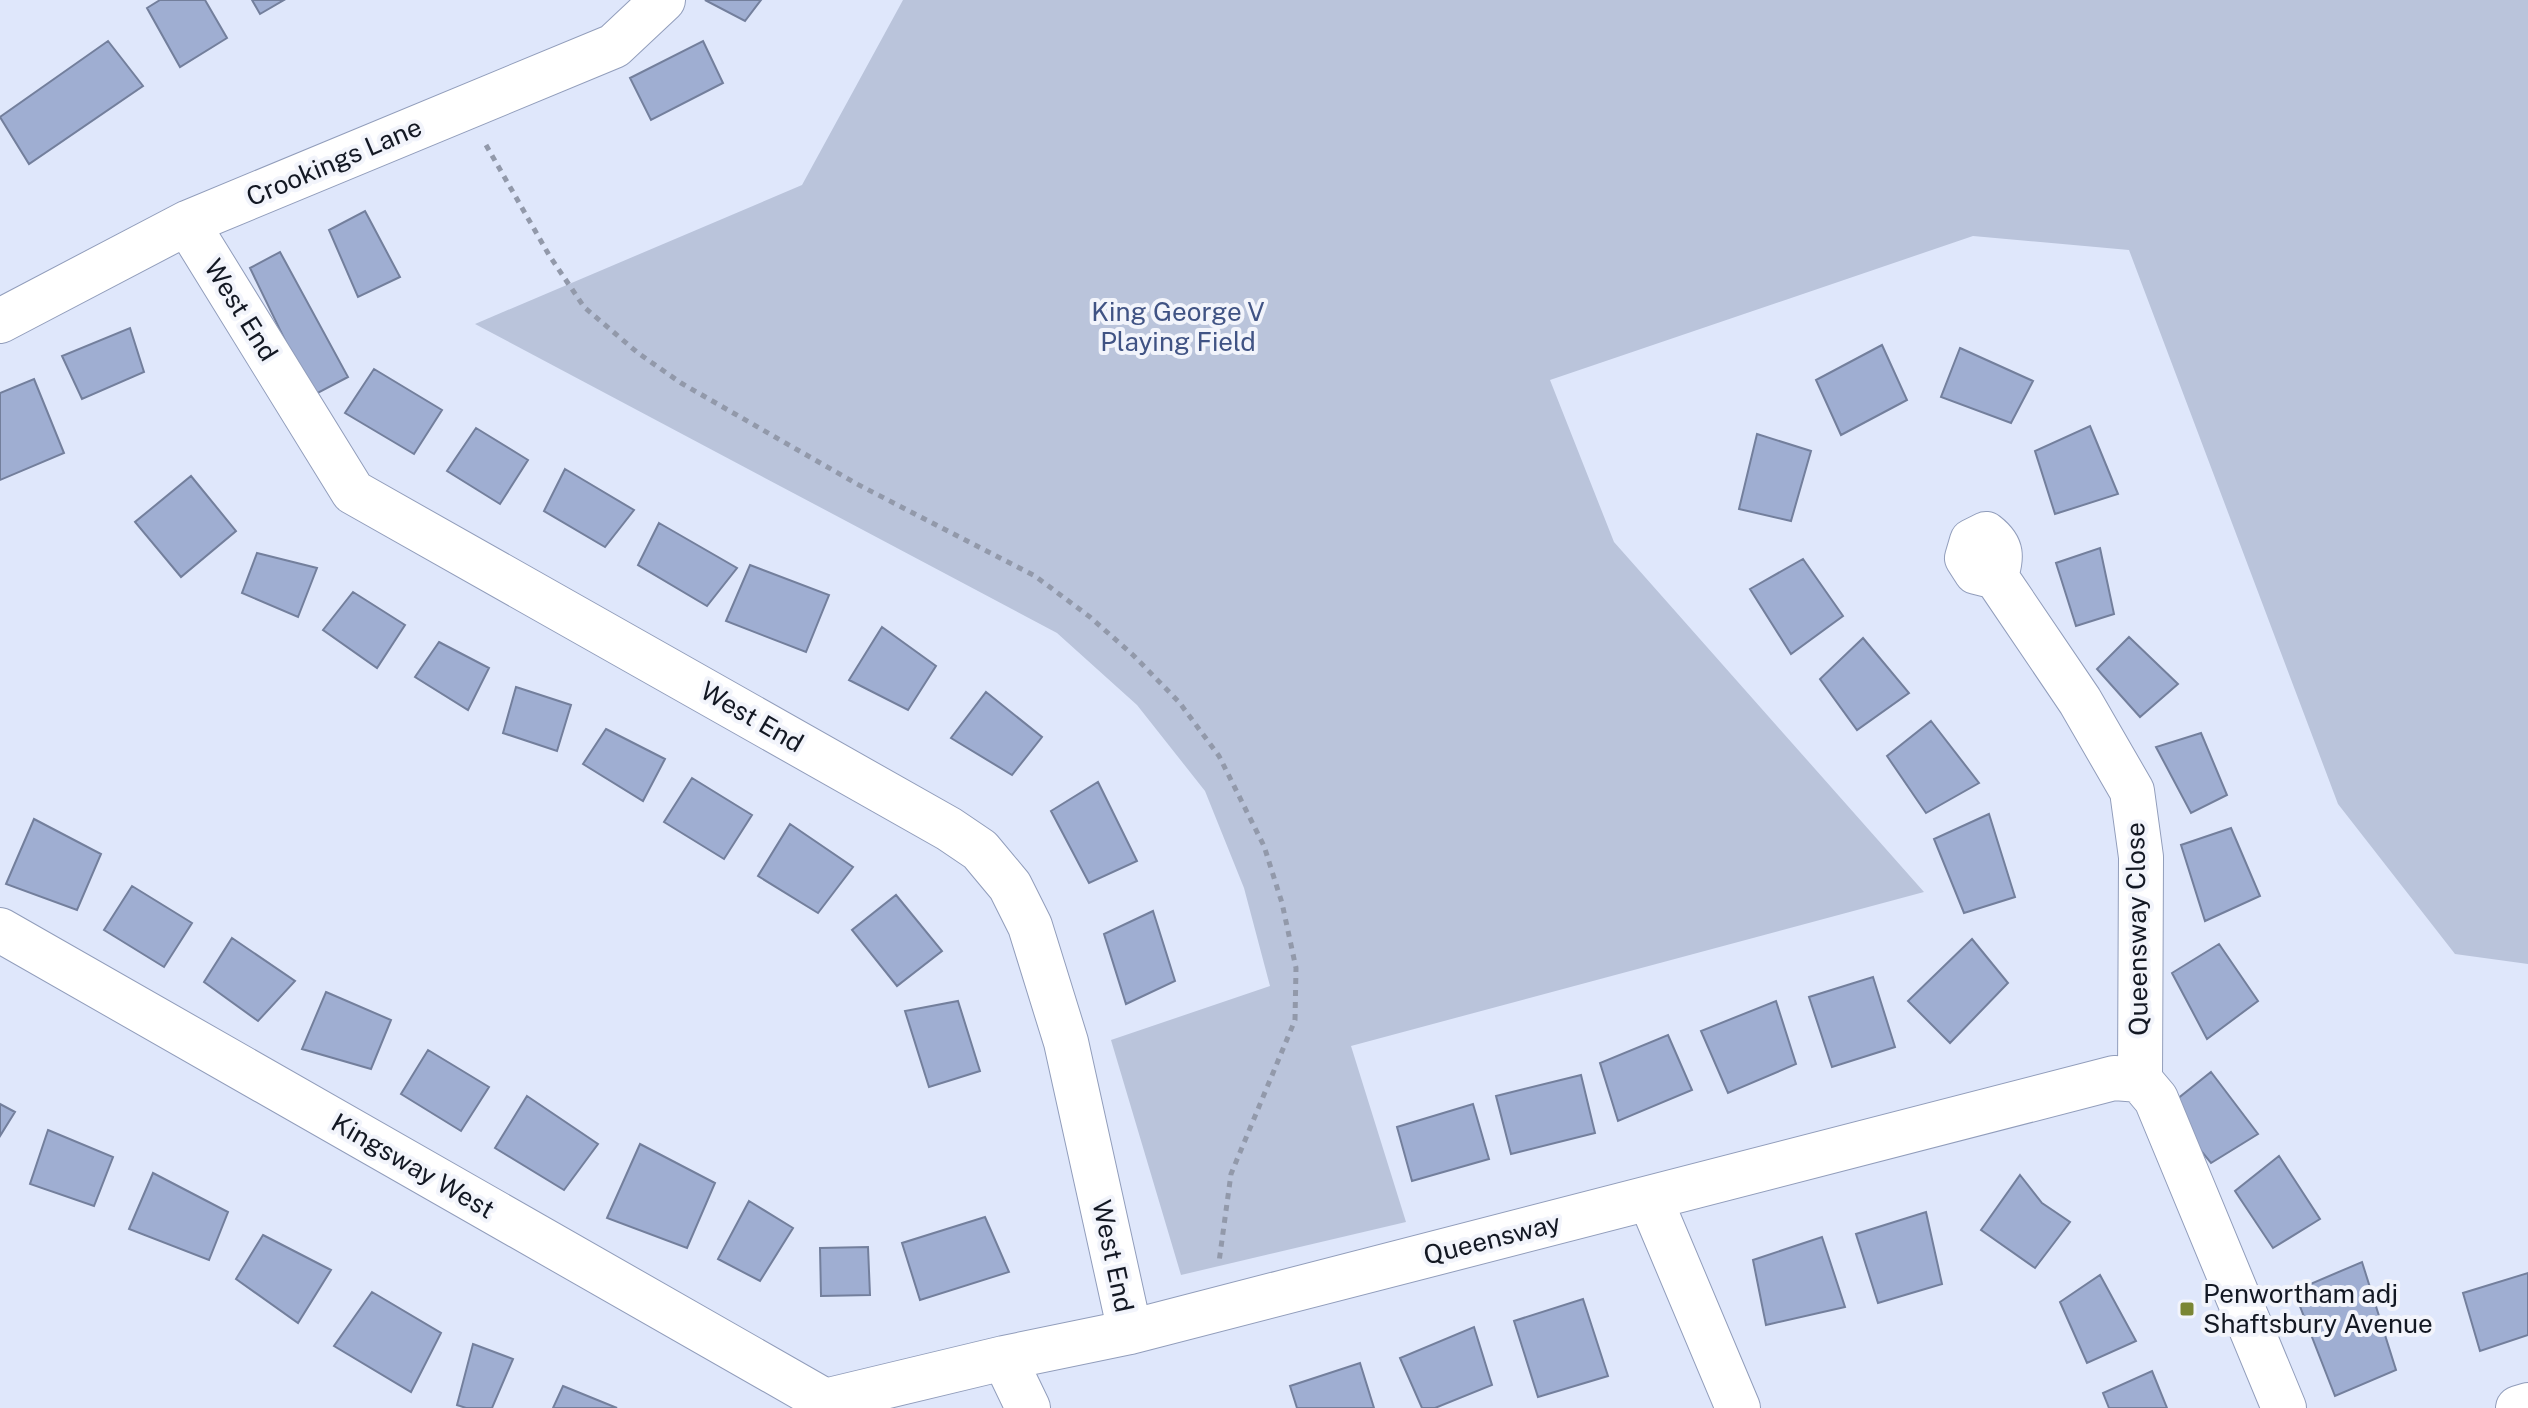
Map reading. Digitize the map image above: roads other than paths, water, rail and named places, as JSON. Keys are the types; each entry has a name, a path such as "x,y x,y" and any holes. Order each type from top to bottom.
{"street":[{"name":"Crookings Lane","path":"0,321 187,223 614,46 663,0"},
{"name":"West End","path":"187,223 353,492 949,829 980,850 1010,886 1030,926 1066,1042 1130,1332"},
{"name":"Queensway Close","path":"1996,577 2080,701 2132,791 2141,857 2148,1090"},
{"name":"Kingsway West","path":"0,930 824,1405"},
{"name":"Queensway","path":"824,1405 1004,1358 1130,1332 2114,1078 2148,1090"},
{"path":"2148,1090 2284,1408"},
{"path":"1650,1199 1738,1408"},
{"path":"1004,1358 1028,1408"},
{"path":"2518,1408 2528,1405"}],"place":[{"name":"Penwortham adj Shaftsbury Avenue","path":"2187,1309"}],"park label":[{"name":"King George V Playing Field","path":"1178,327"}]}
